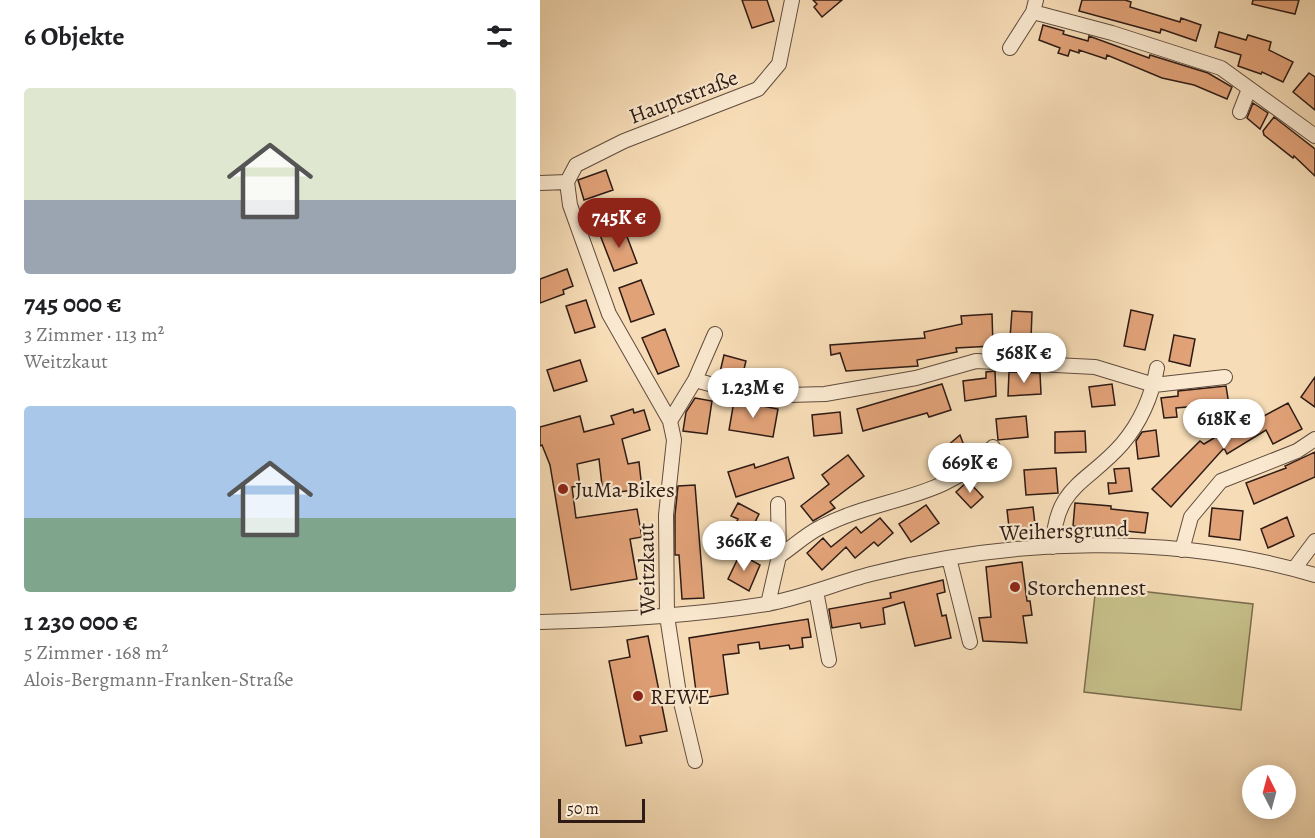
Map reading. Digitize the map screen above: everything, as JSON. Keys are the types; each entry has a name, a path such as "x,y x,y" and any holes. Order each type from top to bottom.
{"street":[{"name":"Hauptstraße","path":"567,182 576,165 624,141 758,89 779,64 792,0"},
{"path":"1010,48 1034,6 1221,68 1315,136"},
{"path":"1240,112 1250,89"},
{"path":"540,183 567,182"},
{"name":"Weitzkaut","path":"567,182 570,205 609,315 670,421 674,440 666,515 666,616 679,694 695,761"},
{"path":"670,421 695,380 715,334"},
{"path":"695,380 753,396 825,394 916,378 976,361 1095,367 1154,386 1225,377"},
{"path":"1053,547 1054,521 1066,496 1123,443 1143,411 1154,386 1157,368"},
{"path":"1182,550 1191,517 1221,481 1297,451 1315,439"},
{"path":"779,556 820,527 867,509 924,493 960,477 979,463 993,447"},
{"path":"768,604 779,556 778,504"},
{"path":"1294,569 1315,541"},
{"name":"Weihersgrund","path":"540,622 627,620 768,604 870,574 950,558 1053,547 1114,546 1249,557 1315,575"},
{"path":"950,558 970,642"},
{"path":"816,591 829,660"}],"shaded area":[{"path":"1096,586 1253,604 1241,710 1084,692"}],"building":[{"path":"742,0 767,0 774,21 752,28"},
{"path":"813,0 842,0 822,17 814,7 817,4"},
{"path":"1082,0 1125,0 1131,2 1130,7 1180,22 1181,18 1201,25 1196,41 1161,29 1160,33 1079,11"},
{"path":"1253,0 1299,0 1295,14 1252,4"},
{"path":"1043,25 1064,31 1063,34 1088,41 1089,36 1149,58 1150,55 1208,73 1232,87 1227,99 1194,85 1162,78 1107,55 1106,59 1079,50 1079,53 1070,50 1068,56 1058,53 1060,48 1039,40"},
{"path":"1219,32 1246,40 1248,35 1271,42 1269,50 1293,62 1283,82 1262,72 1261,74 1238,66 1241,55 1215,47"},
{"path":"1309,73 1315,77 1315,110 1293,92"},
{"path":"1253,103 1268,113 1260,129 1247,118"},
{"path":"1274,117 1315,149 1315,176 1294,156 1293,158 1264,135 1263,131"},
{"path":"606,170 613,190 584,200 578,180"},
{"path":"623,226 637,263 614,271 600,235"},
{"path":"567,269 573,286 563,290 564,294 540,303 540,279"},
{"path":"641,280 654,314 631,322 619,288"},
{"path":"586,300 595,327 575,333 566,306"},
{"path":"1131,310 1153,315 1145,350 1124,346"},
{"path":"1012,311 1032,312 1031,339 1010,338"},
{"path":"992,314 993,346 956,348 957,352 917,360 918,366 846,371 840,353 831,355 830,345 925,338 924,332 962,324 961,316"},
{"path":"665,329 679,366 658,374 642,338"},
{"path":"1174,335 1195,339 1190,366 1169,361"},
{"path":"724,355 746,361 742,377 720,372"},
{"path":"580,360 587,381 554,391 547,370"},
{"path":"995,371 996,396 965,401 963,381 986,378 986,372"},
{"path":"1009,372 1040,373 1041,394 1008,396"},
{"path":"1315,377 1315,407 1301,397"},
{"path":"942,384 951,410 929,417 927,413 863,431 857,409"},
{"path":"1112,384 1115,405 1092,407 1089,387"},
{"path":"1226,386 1229,405 1198,410 1198,406 1176,408 1177,417 1164,418 1161,398 1178,396 1178,391"},
{"path":"695,398 712,401 707,434 683,431 686,412"},
{"path":"734,401 778,409 773,437 729,430"},
{"path":"1288,403 1302,429 1273,444 1266,430 1227,454 1224,448 1171,507 1152,489 1200,441 1204,444 1244,420 1247,425"},
{"path":"633,409 634,413 644,410 650,430 622,439 628,464 639,462 642,489 603,494 599,459 577,464 580,486 572,487 576,518 637,509 642,537 630,539 637,579 571,590 550,465 542,445 540,446 540,427 580,416 584,432 614,424 611,416"},
{"path":"840,412 842,433 814,436 812,415"},
{"path":"1026,416 1028,437 998,440 996,419"},
{"path":"1156,430 1159,456 1138,459 1136,441 1142,432"},
{"path":"1085,431 1086,452 1055,453 1055,432"},
{"path":"960,435 968,456 959,463 946,447"},
{"path":"1315,452 1315,477 1254,504 1246,483 1286,468 1285,466"},
{"path":"848,455 864,476 830,502 835,508 813,521 801,506 829,484 822,475"},
{"path":"788,457 794,478 736,497 728,472 754,464 755,468"},
{"path":"1056,468 1058,493 1026,495 1024,470"},
{"path":"1129,468 1132,491 1109,494 1108,483 1116,483 1114,469"},
{"path":"968,481 983,497 971,508 956,492"},
{"path":"695,485 704,598 682,599 679,555 675,555 678,486"},
{"path":"738,503 759,514 752,528 756,531 749,543 731,533 738,519 731,516"},
{"path":"1075,503 1111,506 1111,509 1148,513 1145,533 1073,526"},
{"path":"926,505 939,523 911,542 899,524"},
{"path":"1033,507 1036,533 1010,536 1007,510"},
{"path":"1212,508 1243,511 1240,540 1209,536"},
{"path":"1287,517 1294,536 1268,548 1261,529"},
{"path":"880,518 893,533 878,546 874,542 855,558 846,547 822,570 807,553 823,538 831,547 856,527 861,533"},
{"path":"740,554 760,565 749,591 728,579"},
{"path":"1022,562 1027,601 1030,601 1032,615 1023,616 1027,643 983,641 979,618 991,617 986,567"},
{"path":"943,580 945,592 937,594 942,616 946,615 951,638 915,646 904,602 883,608 885,624 861,628 860,623 832,628 829,609 891,598 890,593"},
{"path":"808,619 811,637 802,638 803,647 790,649 789,645 760,649 759,642 738,645 739,653 723,655 728,694 697,699 689,638"},
{"name":"REWE","path":"648,636 667,731 640,736 642,743 626,746 609,661 630,657 627,640"}],"place":[{"name":"JuMa Bikes","path":"563,489"},
{"name":"Storchennest","path":"1015,587"},
{"name":"REWE","path":"638,696"}]}
